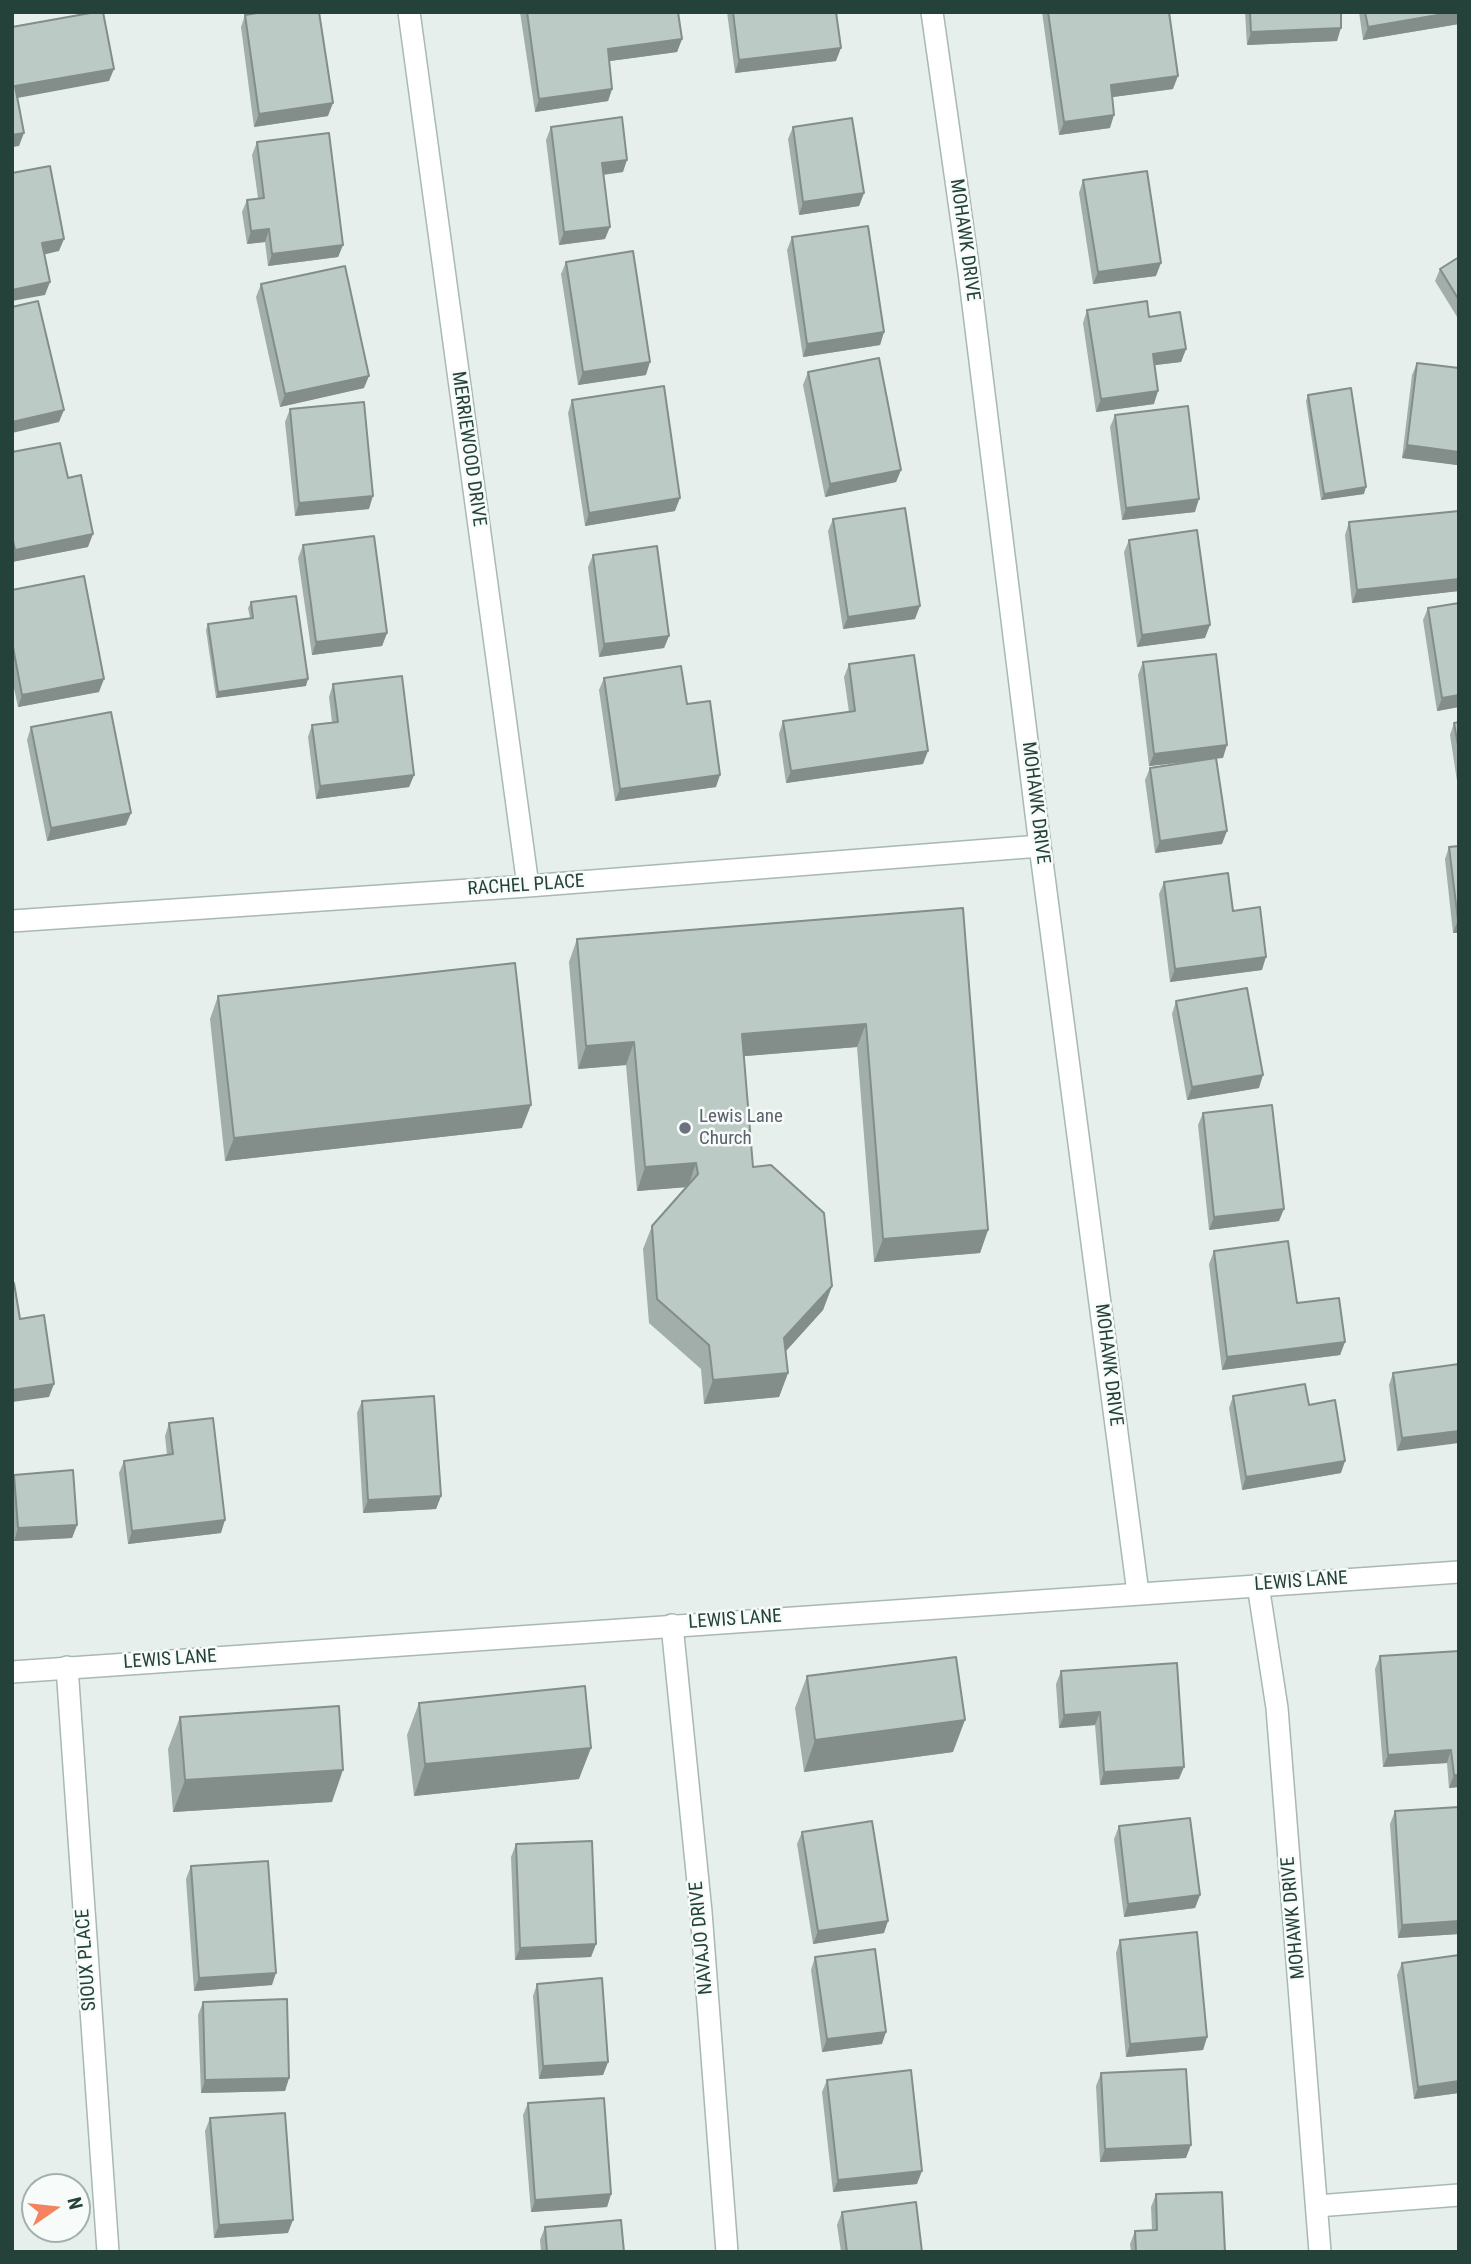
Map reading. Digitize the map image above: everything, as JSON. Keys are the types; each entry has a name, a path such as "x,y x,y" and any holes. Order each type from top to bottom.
{"street":[{"name":"MERRIEWOOD DRIVE","path":"409,12 528,886"},
{"name":"MOHAWK DRIVE","path":"932,12 969,272 1040,846 1138,1593"},
{"name":"RACHEL PLACE","path":"12,921 528,886 1040,846"},
{"name":"LEWIS LANE","path":"12,1672 1459,1572"},
{"name":"MOHAWK DRIVE","path":"1258,1585 1277,1708 1320,2252"},
{"name":"NAVAJO DRIVE","path":"672,1625 701,1912 727,2252"},
{"name":"SIOUX PLACE","path":"67,1667 108,2252"},
{"path":"1317,2206 1459,2195"}],"building":[{"path":"103,12 114,69 15,86 24,133 12,135 12,27"},
{"path":"263,12 319,12 333,103 259,114 245,15"},
{"path":"527,12 678,12 682,39 608,49 612,89 539,99"},
{"path":"733,12 836,12 841,48 739,60"},
{"path":"1048,12 1169,12 1178,76 1111,85 1114,115 1064,122"},
{"path":"1250,12 1341,12 1341,28 1251,32"},
{"path":"1365,12 1455,12 1368,27"},
{"path":"622,117 627,160 602,163 610,227 564,232 551,127"},
{"path":"852,118 864,193 803,202 793,127"},
{"path":"329,133 343,245 272,254 269,229 251,231 247,200 264,198 257,142"},
{"path":"50,166 64,239 42,243 50,282 12,290 12,173"},
{"path":"1147,171 1161,263 1098,272 1083,180"},
{"path":"868,226 884,332 807,344 792,237"},
{"path":"633,251 650,362 583,372 566,262"},
{"path":"1459,257 1459,300 1440,269"},
{"path":"345,266 369,376 285,394 261,284"},
{"path":"38,301 64,410 12,422 12,307"},
{"path":"1147,301 1149,317 1180,312 1186,349 1153,354 1158,391 1101,399 1087,310"},
{"path":"879,358 901,470 830,484 808,372"},
{"path":"1417,363 1459,368 1459,452 1407,445"},
{"path":"664,386 680,498 589,513 572,400"},
{"path":"1351,388 1366,487 1324,494 1308,395"},
{"path":"364,402 373,496 299,503 290,409"},
{"path":"1188,406 1199,499 1126,508 1115,415"},
{"path":"60,443 68,478 81,475 93,534 15,550 12,536 12,452"},
{"path":"905,508 920,606 848,617 833,519"},
{"path":"1459,511 1459,579 1357,590 1349,522"},
{"path":"1197,530 1210,625 1142,635 1129,540"},
{"path":"374,536 387,633 316,642 303,545"},
{"path":"657,546 669,636 604,644 593,555"},
{"path":"84,576 104,679 22,695 12,642 12,590"},
{"path":"296,596 308,679 218,692 208,624 253,618 251,602"},
{"path":"1459,603 1459,695 1442,698 1428,608"},
{"path":"1216,654 1227,745 1154,754 1143,662"},
{"path":"914,655 928,751 791,771 783,721 855,711 849,664"},
{"path":"681,666 687,704 710,701 720,775 620,789 604,678"},
{"path":"402,676 414,775 320,786 312,725 338,722 333,684"},
{"path":"111,712 131,813 51,828 31,727"},
{"path":"1459,722 1459,751 1454,723"},
{"path":"1216,758 1227,831 1160,841 1150,768"},
{"path":"1459,846 1459,920 1458,920 1449,847"},
{"path":"1228,873 1233,911 1260,907 1266,957 1175,969 1164,882"},
{"name":"Lewis Lane Church","path":"963,908 988,1230 883,1239 866,1024 742,1034 753,1167 771,1165 824,1213 832,1286 784,1338 788,1373 713,1380 709,1345 657,1299 652,1226 698,1174 696,1163 645,1167 634,1042 586,1046 577,939"},
{"path":"515,963 531,1105 234,1138 218,996"},
{"path":"1247,988 1263,1075 1192,1087 1176,1001"},
{"path":"1272,1105 1284,1209 1214,1217 1203,1113"},
{"path":"1288,1241 1297,1303 1339,1298 1345,1342 1227,1357 1214,1251"},
{"path":"12,1283 20,1319 44,1315 54,1384 12,1390"},
{"path":"1459,1364 1459,1431 1402,1438 1393,1373"},
{"path":"1305,1384 1309,1405 1335,1400 1345,1461 1246,1477 1233,1396"},
{"path":"434,1396 441,1496 368,1500 362,1401"},
{"path":"213,1418 225,1520 132,1531 124,1461 173,1454 169,1423"},
{"path":"73,1470 77,1525 18,1528 14,1475"},
{"path":"1459,1651 1459,1775 1454,1775 1451,1750 1388,1755 1380,1656"},
{"path":"956,1657 965,1720 815,1740 807,1676"},
{"path":"1177,1663 1184,1767 1104,1772 1100,1712 1064,1715 1061,1671"},
{"path":"585,1686 591,1748 425,1764 419,1703"},
{"path":"339,1706 343,1770 185,1780 180,1717"},
{"path":"1459,1807 1459,1921 1402,1925 1395,1811"},
{"path":"1190,1818 1200,1895 1128,1904 1119,1826"},
{"path":"872,1821 888,1921 818,1931 802,1832"},
{"path":"592,1841 596,1944 520,1948 516,1844"},
{"path":"268,1861 276,1973 199,1978 191,1866"},
{"path":"1197,1932 1207,2037 1130,2044 1120,1940"},
{"path":"875,1949 886,2032 827,2039 815,1957"},
{"path":"1459,1955 1459,2081 1418,2087 1402,1963"},
{"path":"602,1978 608,2062 543,2066 537,1984"},
{"path":"287,1999 289,2078 205,2080 203,2002"},
{"path":"1186,2069 1191,2145 1105,2149 1101,2073"},
{"path":"911,2070 922,2171 838,2180 827,2080"},
{"path":"604,2098 611,2194 535,2200 528,2103"},
{"path":"285,2113 293,2220 219,2225 210,2118"},
{"path":"1222,2192 1225,2252 1136,2252 1135,2231 1157,2230 1156,2194"},
{"path":"916,2202 922,2252 847,2252 842,2212"},
{"path":"621,2220 624,2252 547,2252 545,2227"}],"place":[{"name":"Lewis Lane Church","path":"685,1128"}]}
